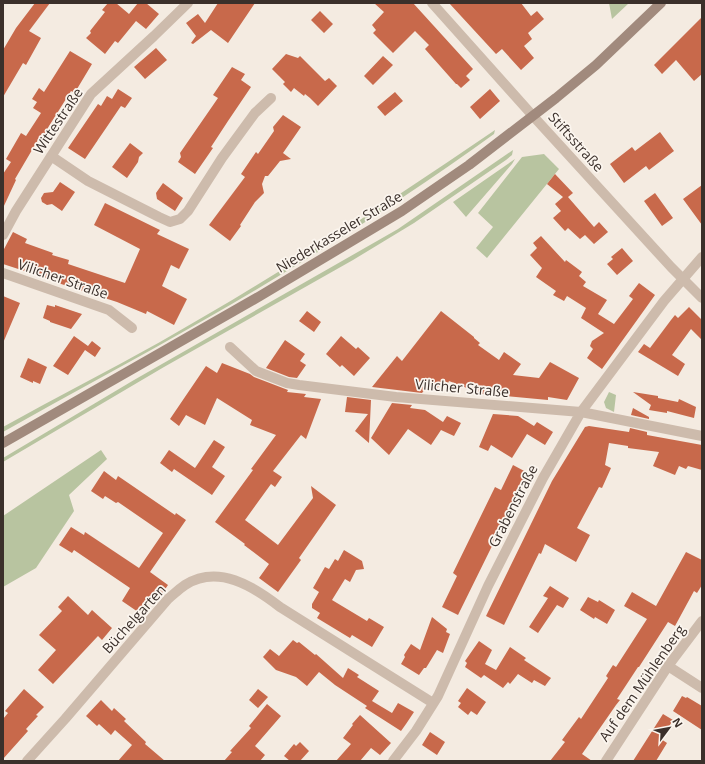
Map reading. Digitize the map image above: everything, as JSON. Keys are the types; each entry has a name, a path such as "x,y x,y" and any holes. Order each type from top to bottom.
{"main road":[{"name":"Niederkasseler Straße","path":"3,443 260,296 402,211 469,165 533,116 596,65 661,3"}],"street":[{"name":"Wittestraße","path":"3,235 16,211 91,94 188,3"},
{"name":"Stiftsstraße","path":"432,3 682,279 702,298"},
{"path":"51,156 88,181 170,222 180,219 188,211 222,158 254,113 271,98"},
{"name":"Grabenstraße","path":"393,761 416,731 433,703 520,523 543,478 581,412 682,279 702,256"},
{"name":"Vilicher Straße","path":"3,272 109,310 132,328"},
{"name":"Vilicher Straße","path":"230,347 256,371 286,383 396,397 581,412 702,436"},
{"name":"Büchelgarten","path":"27,761 66,719 168,599 185,585 203,578 220,577 237,580 260,592 280,607 433,703"},
{"name":"Auf dem Mühlenberg","path":"606,761 668,666 702,622"},
{"path":"668,666 702,688"}],"green space":[{"path":"609,3 629,3 612,19"},
{"path":"495,130 494,134 424,183 315,254 204,320 3,432 3,427 160,342 288,266 371,213"},
{"path":"513,150 512,155 506,160 414,223 353,260 164,367 3,462 3,458 134,380 398,229"},
{"path":"544,154 559,169 487,258 476,248 493,227 478,213 522,157"},
{"path":"515,159 512,164 466,217 453,202"},
{"path":"609,392 616,395 614,412 606,408 604,402"},
{"path":"101,450 107,459 69,495 74,511 36,568 3,587 3,516"}],"building":[{"path":"35,3 50,3 29,31 41,38 26,65 23,63 3,97 3,50 16,28"},
{"path":"108,3 116,3 129,14 138,3 146,3 159,14 146,29 136,21 118,43 115,41 105,54 86,38 105,12 102,10"},
{"path":"218,3 255,3 228,43 211,30 193,44 191,43 196,36 186,23 198,14 205,23"},
{"path":"374,3 413,3 473,69 466,76 470,80 461,88 456,84 425,49 429,45 415,31 393,53 373,33 376,30 372,25 384,12"},
{"path":"449,3 521,3 531,16 537,11 544,19 528,33 532,39 524,46 534,58 521,70 502,49 496,54"},
{"path":"320,11 333,24 324,33 311,20"},
{"path":"702,17 702,74 694,81 676,60 662,74 654,65"},
{"path":"156,48 167,60 145,79 134,67"},
{"path":"70,51 92,64 77,89 75,88 73,92 71,91 44,134 42,133 15,179 16,180 3,208 3,174 11,162 6,159 21,133 26,136 41,113 33,108 37,102 32,99 39,88 44,92"},
{"path":"286,54 298,58 300,56 325,81 329,78 337,86 318,106 305,94 304,96 294,88 291,92 283,84 285,82 272,69"},
{"path":"383,56 393,65 373,85 364,76"},
{"path":"232,67 245,74 241,80 251,87 195,174 178,162 181,157 180,153 218,98 213,95"},
{"path":"118,89 132,98 125,108 121,106 85,159 68,148 98,104 101,106 107,96 112,99"},
{"path":"490,89 500,101 480,119 470,107"},
{"path":"395,92 403,101 385,116 377,107"},
{"path":"283,115 301,127 283,153 291,159 280,161 268,176 265,176 262,184 264,193 255,202 230,241 209,225 245,177 241,174 256,152 258,154 274,131 273,127"},
{"path":"660,132 674,151 649,170 646,166 624,183 610,164 632,147 635,151"},
{"path":"130,143 143,153 139,157 138,162 127,178 112,167"},
{"path":"555,174 573,193 568,197 594,227 599,222 608,232 594,244 585,235 580,239 568,228 565,231 553,218 561,211 555,204 563,197 547,184"},
{"path":"60,182 75,192 62,211 52,204 47,205 42,202 41,198 44,193 53,192"},
{"path":"163,183 183,198 175,211 157,199 156,193"},
{"path":"702,185 702,225 683,199"},
{"path":"655,193 673,218 662,226 644,201"},
{"path":"105,203 160,230 157,234 189,249 179,269 171,265 162,286 187,299 174,325 147,311 146,314 117,302 3,264 3,251 13,232 27,239 25,243 53,253 52,255 69,260 68,264 125,283 140,249 94,225"},
{"path":"541,236 565,262 566,260 582,272 579,276 586,282 583,286 607,300 598,314 614,324 633,299 629,296 639,283 655,295 602,369 587,358 593,349 590,346 592,341 604,333 581,318 586,308 567,296 564,301 553,295 556,291 536,277 542,268 530,255 537,248 533,243"},
{"path":"622,248 633,261 617,275 607,264 613,259 611,257"},
{"path":"3,296 20,303 3,343"},
{"path":"47,305 55,307 55,305 82,314 71,329 43,318"},
{"path":"689,307 702,320 702,340 691,329 672,355 685,364 678,376 638,352 644,344 650,348 675,315 678,318"},
{"path":"307,311 321,322 314,332 299,321"},
{"path":"441,311 474,337 480,343 478,345 499,360 504,352 521,364 513,375 539,378 550,362 579,378 567,400 548,397 548,400 471,393 472,390 449,381 448,383 443,380 435,391 428,385 422,393 372,387 397,356 402,361"},
{"path":"74,336 88,346 92,341 101,348 95,357 85,350 68,375 53,366"},
{"path":"341,336 356,349 358,347 370,358 354,376 342,365 340,367 326,354"},
{"path":"285,340 305,354 300,361 306,365 297,378 289,377 266,368"},
{"path":"28,358 47,367 40,384 33,381 33,383 20,377"},
{"path":"222,363 288,390 287,392 306,394 304,397 321,399 306,439 301,435 273,471 282,477 275,487 271,484 245,520 278,545 313,498 311,486 336,505 299,558 301,560 278,592 259,578 269,564 215,522 253,470 251,469 276,435 250,425 252,420 217,398 205,425 186,415 179,426 170,419 206,366 217,373"},
{"path":"633,392 658,396 658,398 678,402 679,399 696,407 694,418 667,411 667,413 649,410 651,405"},
{"path":"347,397 371,400 369,443 355,431 368,414 345,412"},
{"path":"392,403 412,405 410,408 425,410 443,422 447,416 461,423 454,436 441,430 431,445 408,429 389,455 371,438"},
{"path":"633,408 649,417 649,419 631,415"},
{"path":"493,414 518,416 534,426 537,422 553,432 545,445 527,434 512,458 491,445 488,451 479,447"},
{"path":"589,426 629,432 630,428 647,432 647,435 702,445 702,470 688,466 686,469 679,466 675,475 653,466 659,452 628,448 628,446 609,443 605,465 611,468 602,488 599,487 577,528 590,535 576,562 545,544 541,554 539,553 504,625 486,616 552,481 585,427"},
{"path":"214,440 225,447 212,467 225,476 212,495 174,469 172,472 160,463 169,450 195,468"},
{"path":"513,465 528,473 458,615 442,607 457,576 453,573 495,487 501,490"},
{"path":"104,471 116,480 118,476 175,515 176,513 186,520 150,572 168,585 161,595 156,591 141,614 122,601 130,588 74,550 72,553 59,545 71,527 84,535 85,532 139,568 163,533 118,502 116,503 105,496 103,499 91,491"},
{"path":"344,550 362,561 364,569 356,570 350,582 345,579 332,600 367,621 369,618 384,627 372,647 352,635 350,638 317,618 320,613 312,608 312,604 319,592 313,588 325,567 329,569 335,559 338,561"},
{"path":"686,552 702,560 702,585 697,593 694,591 675,626 668,622 617,699 620,700 582,754 592,761 550,761 565,742 562,740 579,717 581,719 608,678 606,676 613,665 616,667 647,619 624,606 632,592 656,606"},
{"path":"550,586 569,598 563,608 557,605 538,633 529,627 548,598 543,596"},
{"path":"68,596 88,615 92,610 112,628 102,640 98,636 53,684 38,670 56,650 39,635 62,611 58,607"},
{"path":"588,597 598,602 599,600 615,610 607,624 595,617 594,619 580,610"},
{"path":"432,617 447,629 446,632 450,634 443,653 437,650 426,668 424,668 419,675 401,664 405,657 404,655 411,644 420,650"},
{"path":"293,640 297,643 299,642 315,655 316,654 343,678 348,668 359,675 357,677 379,691 372,701 392,713 398,703 414,712 401,731 365,708 367,706 335,685 319,672 307,686 296,677 276,670 263,657 270,649 279,656"},
{"path":"479,641 492,650 485,664 496,670 510,647 526,658 524,660 551,678 545,686 534,680 532,683 518,674 510,684 508,682 503,688 484,675 481,678 465,667 467,663 465,661"},
{"path":"467,688 486,702 477,715 471,711 468,715 458,707 461,703 458,701"},
{"path":"24,689 44,707 26,729 28,731 3,759 3,719 8,713 5,711"},
{"path":"258,689 268,697 258,708 249,700"},
{"path":"682,696 687,697 702,706 702,730 673,711"},
{"path":"101,700 112,711 114,708 126,719 124,721 146,742 145,744 165,761 118,761 132,745 115,730 111,735 99,724 97,726 86,716"},
{"path":"267,704 281,716 255,746 265,755 260,761 224,761 232,752 230,751 251,728 249,726"},
{"path":"663,714 673,720 661,739 667,743 656,761 633,761"},
{"path":"360,715 391,743 380,755 371,748 360,761 336,761 351,744 343,738"},
{"path":"430,732 445,742 437,755 422,745"},
{"path":"300,742 309,751 300,761 290,761 284,756 294,744 296,746"}]}
